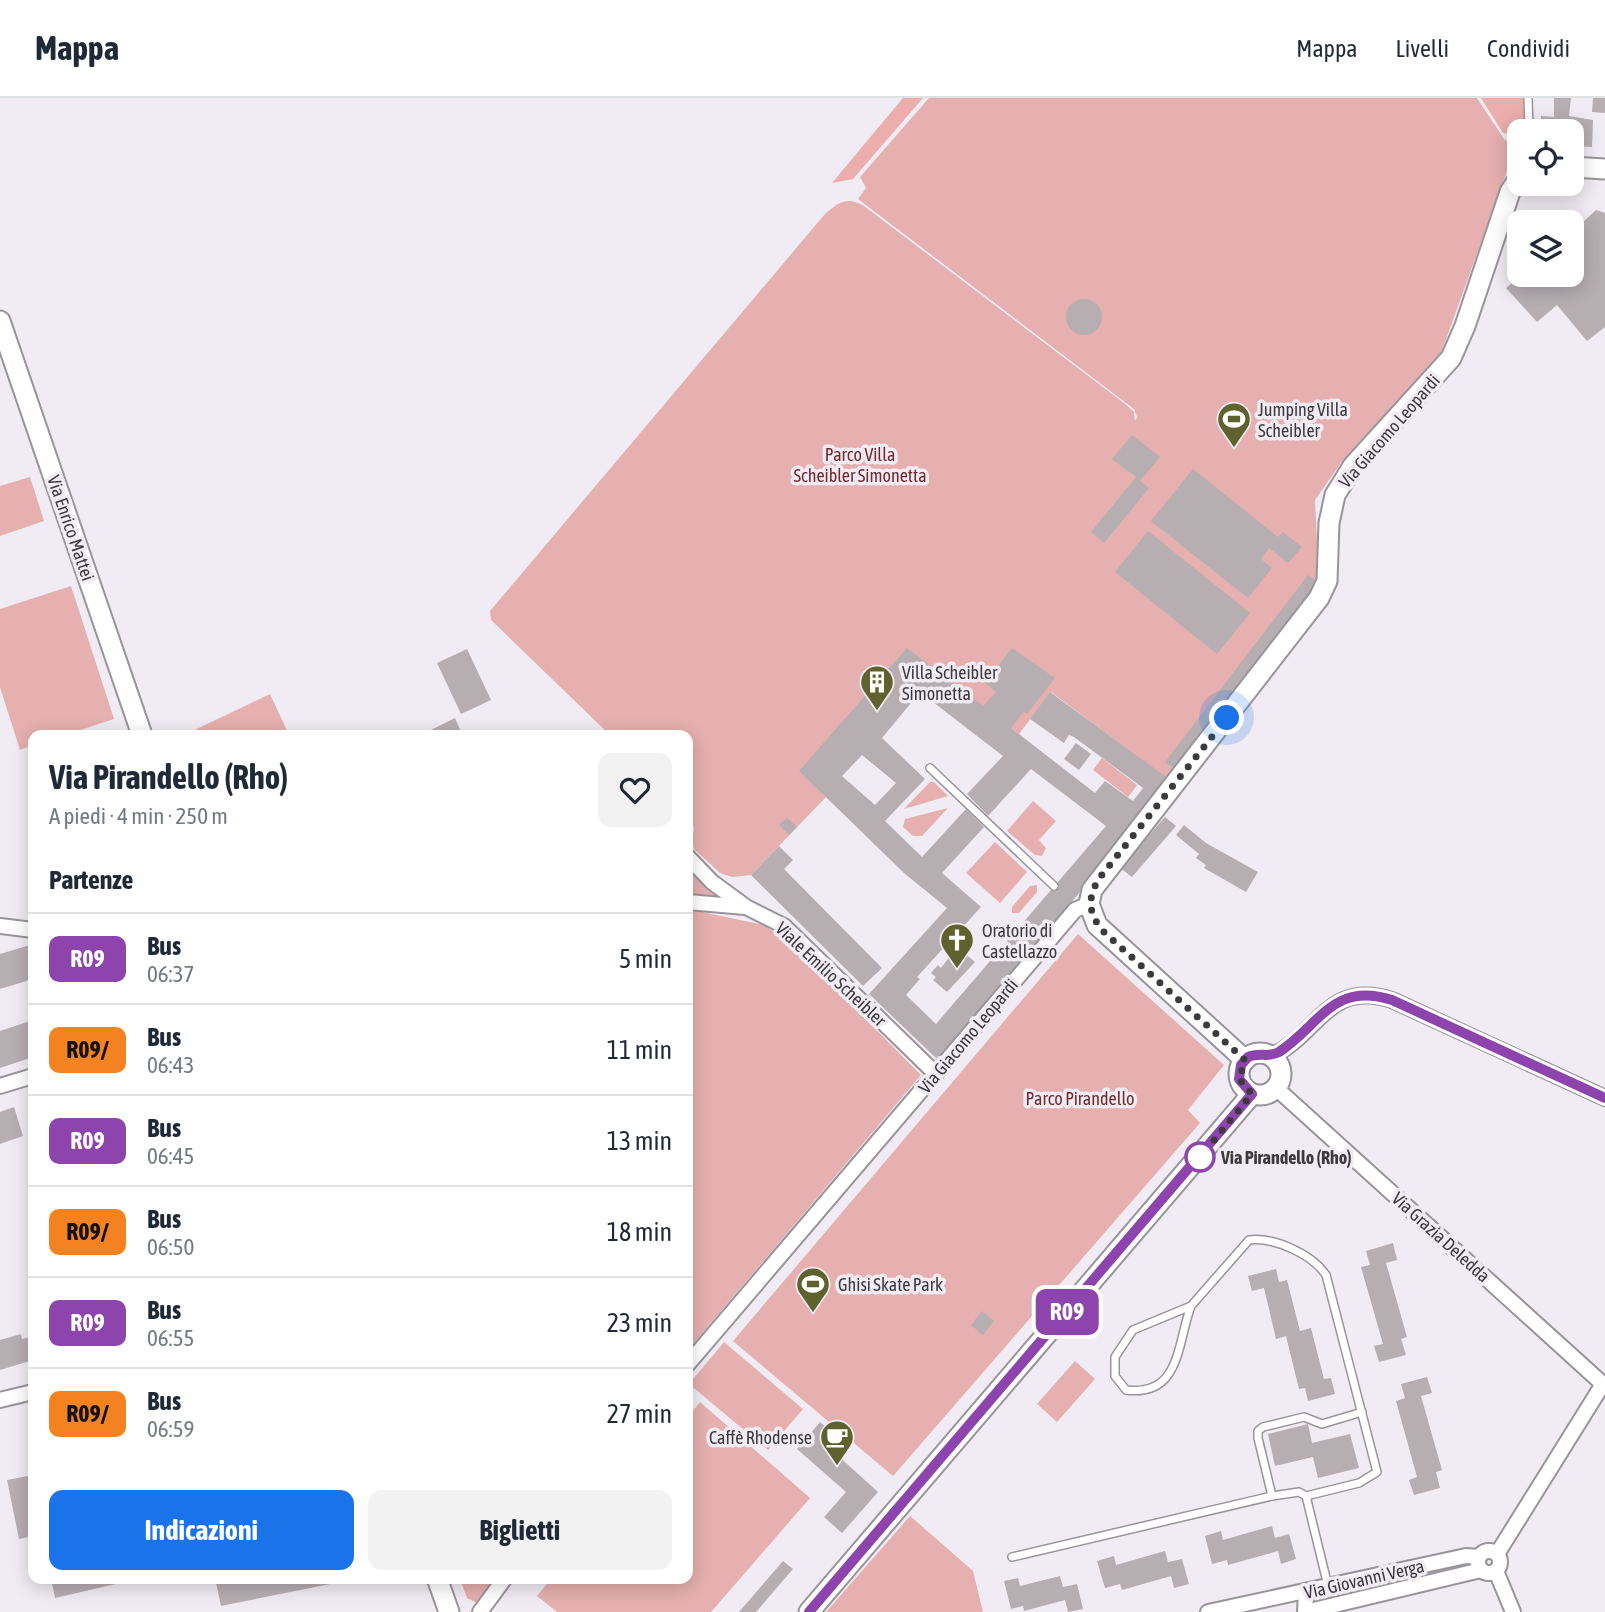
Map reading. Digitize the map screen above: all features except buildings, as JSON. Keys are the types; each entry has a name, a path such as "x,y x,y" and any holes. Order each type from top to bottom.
{"street":[{"path":"1584,168 1605,169"},
{"name":"Via Giacomo Leopardi","path":"693,1358 1092,890 1319,598 1327,581 1329,523 1335,495 1353,466 1451,358 1465,326 1509,196"},
{"name":"Via Enrico Mattei","path":"0,321 140,730"},
{"name":"Viale Emilio Scheibler","path":"693,862 712,882 746,908 784,926 936,1074"},
{"path":"693,903 746,908"},
{"path":"1080,904 1104,932 1245,1060"},
{"path":"0,926 28,929"},
{"path":"1271,1056 1289,1045 1332,1005 1349,998 1371,995 1392,1000 1605,1098"},
{"path":"1257,1054 1271,1056 1281,1074 1276,1088 1265,1095 1252,1094 1239,1079 1245,1060 1257,1054"},
{"path":"0,1086 28,1078"},
{"name":"Via Grazia Deledda","path":"1276,1088 1604,1384"},
{"path":"809,1612 1252,1094"},
{"path":"1497,1554 1604,1384"},
{"path":"0,1399 28,1393"},
{"path":"1487,1551 1497,1554 1501,1563 1496,1571 1490,1574 1480,1563 1487,1551"},
{"name":"Via Giovanni Verga","path":"1208,1612 1466,1556 1480,1563"},
{"name":"Via Giovanni Verga","path":"1305,1612 1480,1563"},
{"path":"1496,1571 1513,1612"},
{"path":"439,1584 449,1612"},
{"path":"480,1612 501,1584"},
{"path":"1305,1612 1306,1592"}],"lane":[{"path":"1528,98 1529,119"},
{"path":"930,768 1054,886"},
{"path":"1012,1557 1272,1496 1299,1492 1306,1496 1359,1483 1377,1472 1326,1275 1318,1263 1264,1238 1249,1240 1191,1306 1182,1330 1177,1362 1161,1383 1143,1392 1126,1390 1115,1376 1115,1357 1133,1330 1191,1306"},
{"path":"1272,1496 1258,1431 1263,1427 1304,1417 1322,1424 1362,1412"},
{"path":"1306,1496 1328,1587"}],"green space":[{"name":"Parco Villa Scheibler Simonetta","path":"929,98 1477,98 1507,142 1507,171 1440,356 1341,463 1315,500 1319,583 1169,780 1051,692 1019,734 907,649 827,796 751,875 732,877 720,873 693,846 693,730 605,730 491,620 490,611 825,214 843,202 853,201 864,206 1124,403 1134,412 1135,421 1137,417 1134,409 858,199 866,188 860,177"},
{"path":"30,477 44,521 0,536 0,486"},
{"path":"71,586 114,719 80,730 28,730 28,747 20,750 0,687 0,609"},
{"path":"270,694 287,730 194,730"},
{"path":"1102,758 1137,785 1128,797 1093,770"},
{"path":"930,782 934,782 948,796 904,809"},
{"path":"1033,801 1056,821 1039,840 1046,848 1042,856 1035,855 1007,831"},
{"path":"948,808 922,836 913,836 903,827 905,819"},
{"path":"995,842 1027,872 1000,903 966,873"},
{"path":"693,869 729,903 693,897"},
{"path":"1037,885 1037,892 1019,913 1012,913 1012,907 1030,886"},
{"path":"693,910 764,925 791,944 921,1075 693,1344"},
{"name":"Parco Pirandello","path":"1078,934 1224,1065 1188,1110 1200,1123 893,1476 733,1341"},
{"path":"724,1342 803,1409 768,1450 693,1387 693,1379"},
{"path":"1075,1361 1095,1379 1057,1422 1037,1404"},
{"path":"700,1402 810,1498 711,1612 557,1612 537,1596 547,1584 693,1584 693,1411"},
{"path":"910,1516 973,1571 983,1612 826,1612"},
{"path":"462,1584 493,1584 477,1603 467,1598"}],"shaded area":[{"path":"903,98 923,98 853,179 832,183"},
{"path":"1481,98 1526,98 1527,119 1507,119 1507,134 1503,133"}],"bus line":[{"name":"R09","path":"809,1612 1252,1094 1246,1091 1239,1079 1241,1065 1248,1057 1275,1054 1289,1045 1332,1005 1356,996 1371,995 1392,1000 1605,1098"}],"place":[{"name":"Jumping Villa Scheibler","path":"1234,449"},
{"name":"Villa Scheibler Simonetta","path":"877,712"},
{"name":"Oratorio di Castellazzo","path":"957,970"},
{"name":"Via Pirandello (Rho)","path":"1200,1157"},
{"name":"Ghisi Skate Park","path":"813,1314"},
{"name":"Caffè Rhodense","path":"837,1467"}],"route":[{"path":"1200,1157 1195,1163 1252,1094 1246,1091 1239,1079 1241,1065 1245,1060 1097,925 1089,904 1092,890 1101,876 1227,718"}]}
